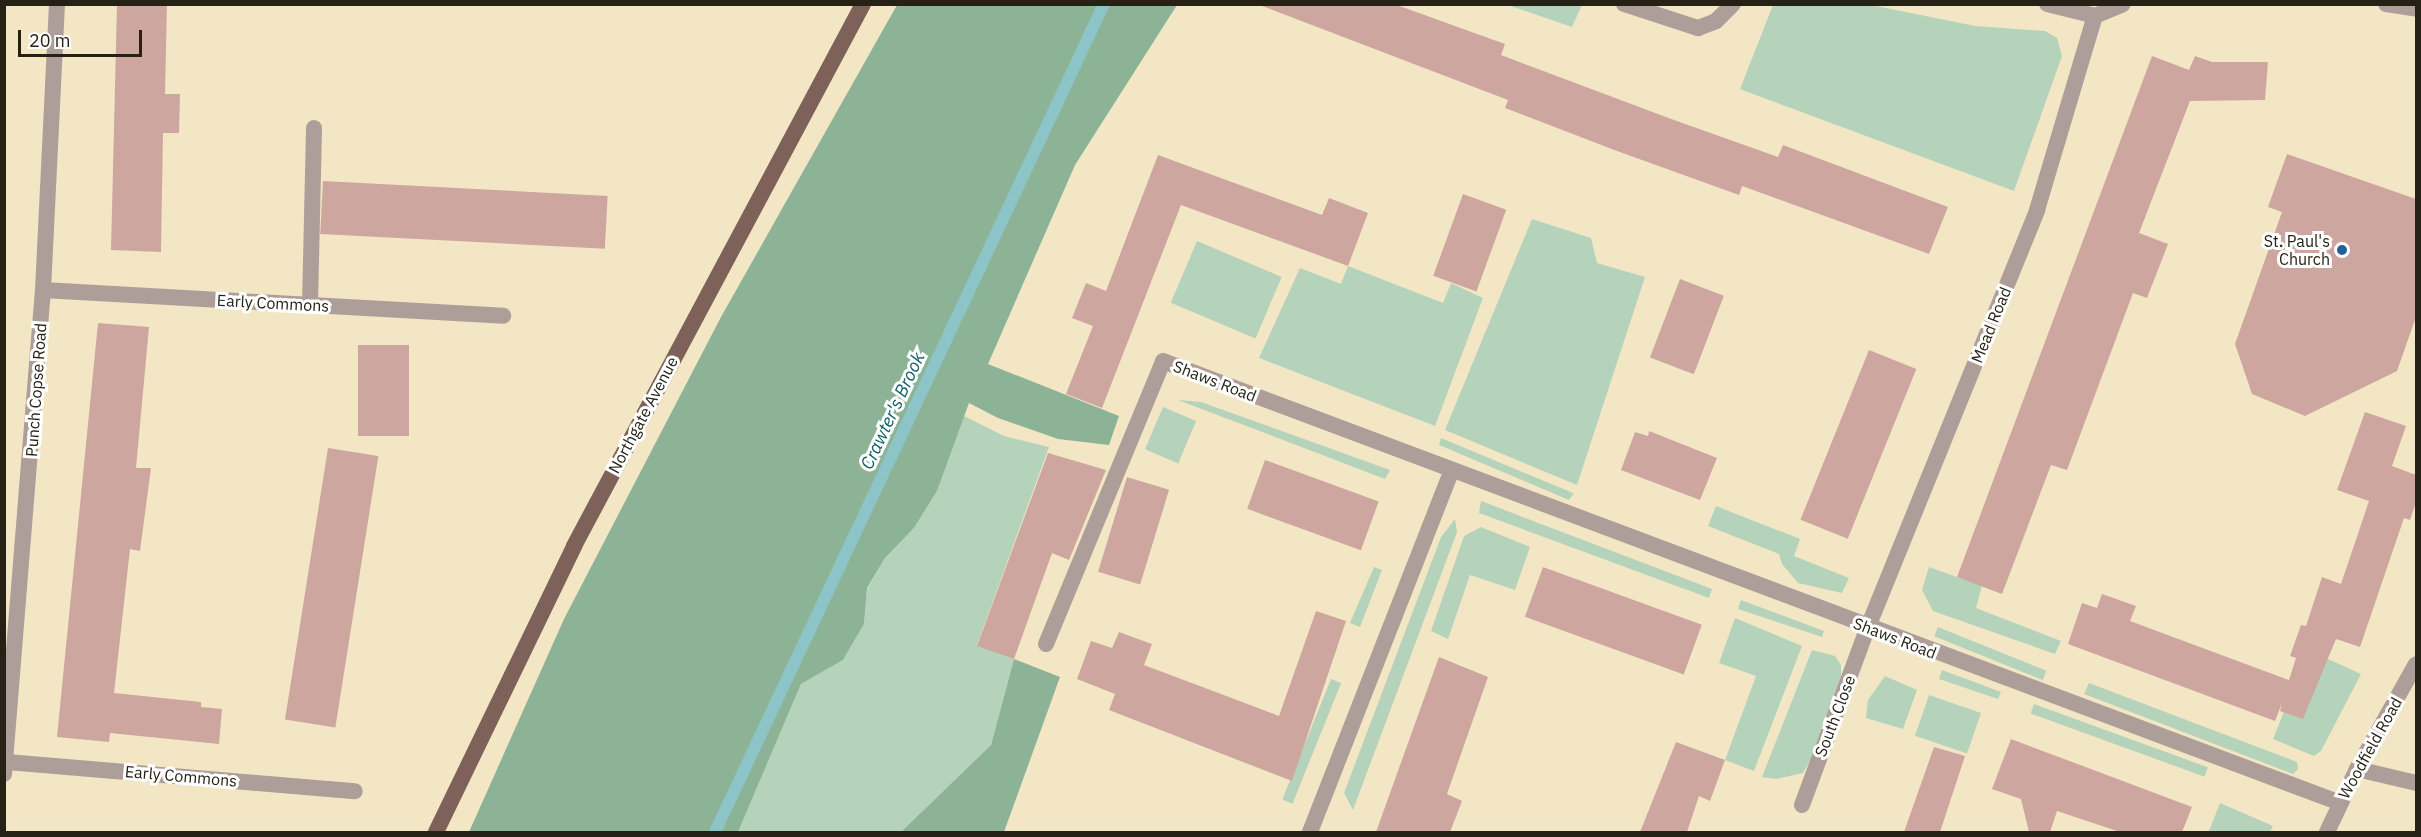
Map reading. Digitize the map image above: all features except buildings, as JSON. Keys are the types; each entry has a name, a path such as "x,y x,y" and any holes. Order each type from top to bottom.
{"main road":[{"name":"Northgate Avenue","path":"436,832 574,546 863,4"}],"street":[{"name":"Punch Copse Road","path":"6,768 43,290 57,4"},
{"path":"1624,4 1698,28 1716,21 1733,4"},
{"path":"2047,4 2095,15 2123,4"},
{"path":"2386,4 2416,9"},
{"name":"Mead Road","path":"1868,627 2037,210 2095,15"},
{"path":"310,305 314,128"},
{"name":"Early Commons","path":"43,290 503,316"},
{"name":"Shaws Road","path":"1046,644 1163,361 1451,472 2340,803"},
{"path":"1310,832 1451,472"},
{"name":"South Close","path":"1802,805 1868,627"},
{"name":"Woodfield Road","path":"2327,832 2357,769 2416,664"},
{"name":"Early Commons","path":"6,768 355,791"},
{"path":"2357,769 2416,783"}],"green space":[{"path":"1582,4 1572,27 1508,5"},
{"path":"897,5 1177,5 1075,165 988,364 1119,416 1109,445 1058,439 998,418 969,403 937,491 914,528 885,558 867,588 864,624 843,660 801,684 738,832 469,832 564,619 721,317"},
{"path":"1773,5 1871,5 1975,26 2045,31 2057,38 2062,56 2014,191 1740,89"},
{"path":"1532,219 1591,238 1597,263 1645,277 1577,485 1445,430"},
{"path":"1197,241 1282,277 1256,339 1171,303"},
{"path":"1348,266 1443,303 1451,283 1483,298 1435,426 1259,358 1300,268 1341,284"},
{"path":"1178,400 1201,402 1390,470 1385,479"},
{"path":"1163,407 1196,421 1178,463 1145,449"},
{"path":"962,415 1004,436 1049,447 977,645 1014,659 991,745 901,832 738,832 801,684 843,660 864,624 867,589 885,558 914,528 937,491"},
{"path":"1441,438 1574,493 1569,500 1439,445"},
{"path":"1481,501 1712,589 1709,598 1479,513"},
{"path":"1716,506 1800,539 1794,556 1849,578 1842,593 1798,583 1782,564 1779,554 1708,526"},
{"path":"1455,519 1457,532 1353,810 1344,793 1441,537"},
{"path":"1481,527 1530,547 1515,590 1470,575 1448,639 1431,631 1464,536"},
{"path":"1374,567 1382,570 1360,627 1350,623"},
{"path":"1929,567 1982,586 1976,608 2061,641 2055,654 1933,611 1922,590"},
{"path":"1741,600 1824,631 1822,637 1738,609"},
{"path":"1735,618 1802,646 1754,771 1725,760 1756,676 1719,663"},
{"path":"1938,627 2046,671 2043,680 1934,636"},
{"path":"1812,650 1835,656 1841,665 1841,677 1812,757 1803,773 1776,779 1762,777"},
{"path":"1014,659 1060,677 1004,832 901,832 991,745"},
{"path":"2328,659 2361,674 2321,751 2314,756 2273,739 2293,689"},
{"path":"1942,670 2001,692 1998,699 1939,679"},
{"path":"1885,676 1917,690 1903,729 1866,718 1868,700"},
{"path":"1331,679 1341,683 1293,804 1282,800"},
{"path":"2089,683 2297,762 2298,769 2293,774 2084,694"},
{"path":"1929,695 1981,713 1967,754 1915,736"},
{"path":"2034,704 2208,767 2204,777 2031,713"},
{"path":"2220,803 2273,826 2270,832 2209,831"}],"waterway":[{"name":"Crawter's Brook","path":"715,832 1104,4"}],"place":[{"name":"St. Paul's Church","path":"2342,250"}]}
